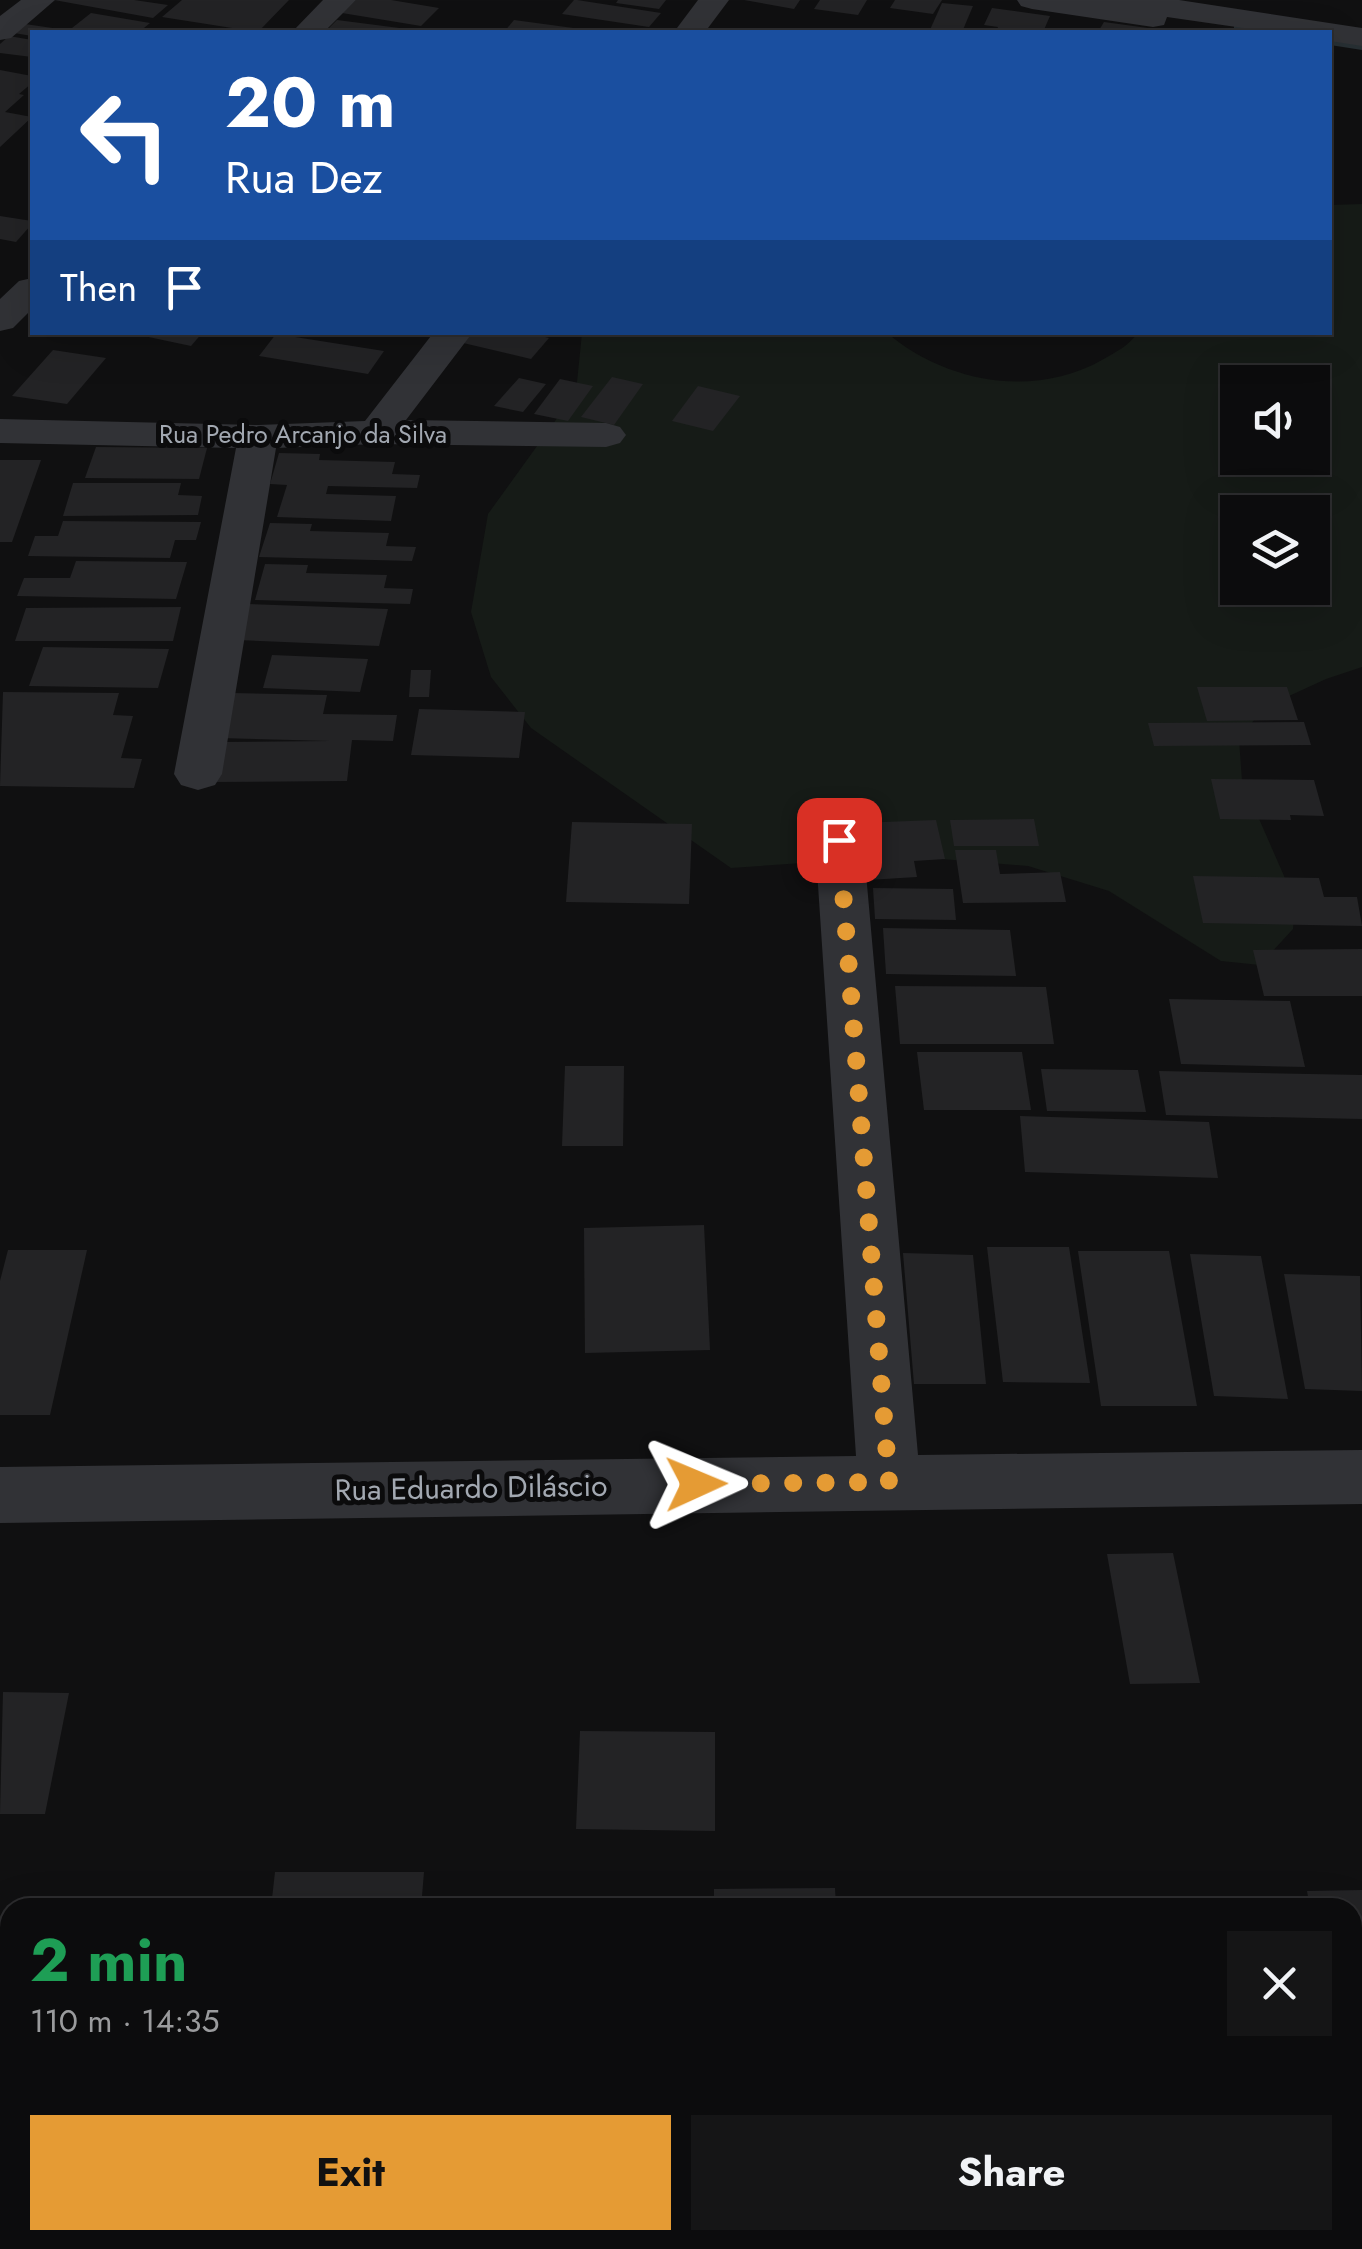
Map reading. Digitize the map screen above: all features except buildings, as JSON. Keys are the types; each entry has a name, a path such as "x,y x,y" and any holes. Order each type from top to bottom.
{"street":[{"path":"0,31 40,0"},
{"path":"309,30 342,0"},
{"path":"691,30 714,0"},
{"path":"1032,0 1228,30"},
{"path":"1096,10 1293,30"},
{"path":"1332,34 1362,37"},
{"path":"0,320 30,291"},
{"path":"377,432 452,335"},
{"name":"Rua Pedro Arcanjo da Silva","path":"0,431 258,437 377,432 606,436"},
{"path":"198,774 258,437"},
{"path":"839,840 889,1482"},
{"name":"Rua Eduardo Diláscio","path":"0,1496 1362,1477"}],"shaded area":[{"path":"1362,204 1362,667 1263,708 1239,740 1242,780 1295,901 1293,929 1260,965 1221,961 1109,891 1028,866 905,856 731,868 531,728 491,677 471,612 488,514 576,392 582,335 890,335 910,350 962,373 1019,382 1075,372 1117,351 1136,335 1332,335 1332,205"}],"waterway":[{"path":"1237,27 1259,30"},
{"path":"1332,42 1362,47"}],"route":[{"path":"696,1484 889,1482 839,840"}]}
